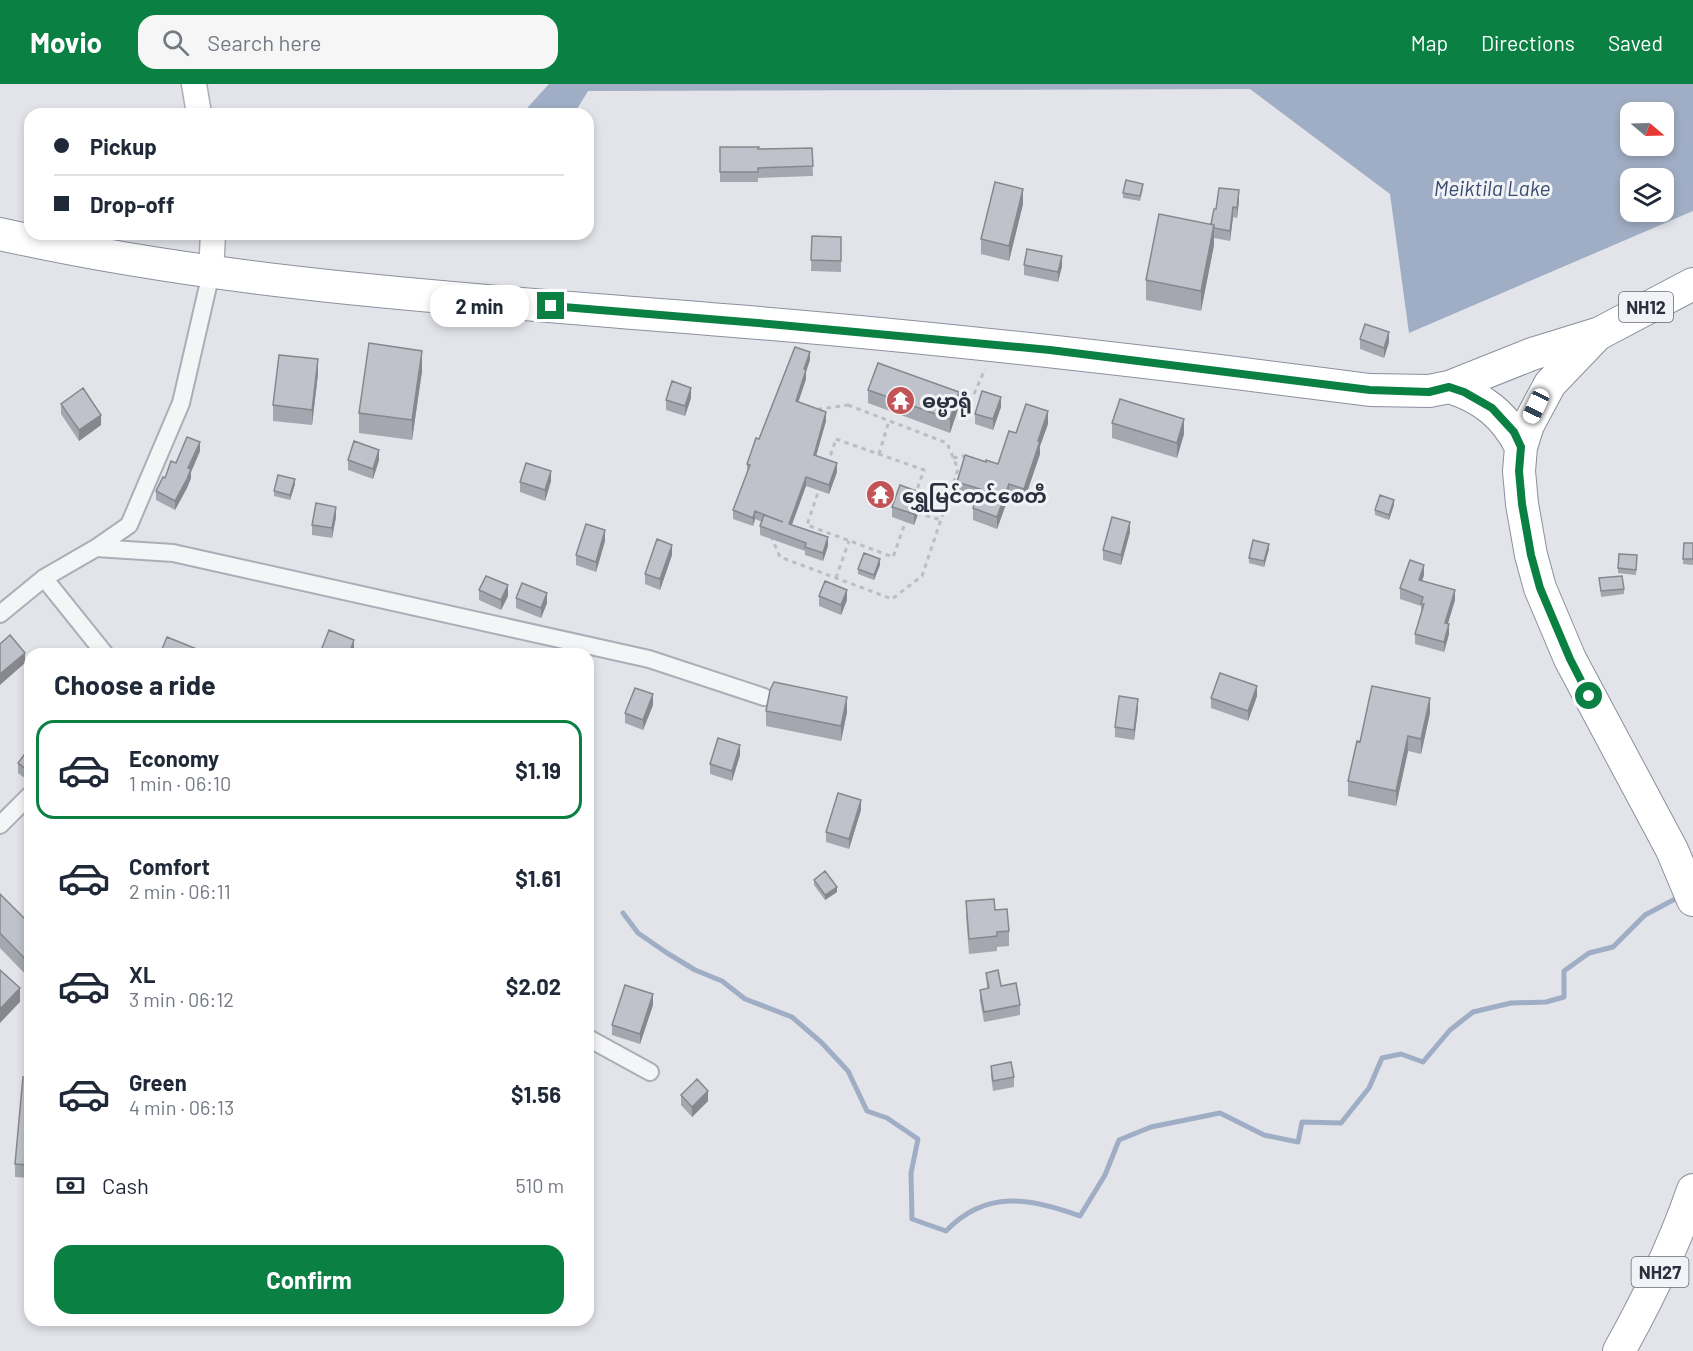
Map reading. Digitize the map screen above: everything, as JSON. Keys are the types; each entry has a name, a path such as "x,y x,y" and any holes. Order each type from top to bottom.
{"highway":[{"name":"NH12","path":"0,234 24,239"},
{"name":"NH12","path":"31,240 211,273 485,301 726,320 1050,350 1370,390 1429,392 1449,387 1532,354 1600,333 1693,284"},
{"path":"1600,333 1550,384 1536,406 1521,447 1519,471 1522,504 1531,555 1540,588 1570,659 1672,850 1693,900"},
{"path":"1449,387 1472,395 1492,408 1509,426 1521,447"},
{"name":"NH27","path":"1619,1351 1662,1268 1693,1190"}],"street":[{"path":"194,84 199,108"},
{"path":"0,614 44,578 96,548 129,525 181,403 211,273 213,240"},
{"path":"96,548 173,553 637,656 764,698"},
{"path":"44,578 100,648"},
{"path":"0,825 24,801"},
{"path":"594,1041 651,1072"}],"path":[{"path":"848,405 947,443 953,458 958,469 922,576 892,599 780,557 768,528 813,410 848,405"},
{"path":"879,454 889,421"},
{"path":"837,439 924,470 893,556 807,525 822,483 837,439"},
{"path":"953,458 962,456 970,459"},
{"path":"811,479 822,483"},
{"path":"909,510 941,520"},
{"path":"836,578 849,541"}],"water":[{"name":"Meiktila Lake","path":"549,84 1693,84 1693,211 1674,219 1674,168 1620,168 1620,222 1667,222 1409,333 1390,194 1250,89 588,91 578,108 528,107"}],"building":[{"path":"720,147 812,148 813,166 758,168 758,172 720,172"},
{"path":"1126,180 1143,184 1140,196 1123,193"},
{"path":"995,182 1023,189 1009,246 981,239"},
{"path":"1219,188 1239,190 1237,208 1233,207 1230,231 1214,228 1211,224"},
{"path":"1159,214 1214,225 1201,291 1146,280"},
{"path":"812,236 841,237 841,261 811,260"},
{"path":"1027,249 1062,256 1058,272 1024,265"},
{"path":"1365,324 1389,332 1384,348 1360,339"},
{"path":"369,343 422,351 412,420 359,413"},
{"path":"795,347 810,352 796,401 826,412 814,455 837,463 829,485 806,477 789,524 828,537 823,553 805,547 806,543 760,526 764,515 783,522 755,511 753,518 733,510 750,465 747,464 756,438 759,439"},
{"path":"279,355 318,359 312,410 273,405"},
{"path":"878,363 959,392 950,419 868,390"},
{"path":"672,381 691,388 685,406 666,400"},
{"path":"83,388 101,415 79,430 61,404"},
{"path":"982,391 1001,397 993,419 975,414"},
{"path":"1120,399 1184,419 1177,443 1112,423"},
{"path":"1026,404 1048,411 1024,489 1009,484 997,517 973,508 980,489 957,482 965,455 998,464 1009,431 1016,433"},
{"path":"187,437 200,442 188,468 191,469 187,479 175,501 156,491 163,477 165,478 171,461 176,463"},
{"path":"354,441 379,450 373,469 348,460"},
{"path":"526,463 551,471 545,490 520,482"},
{"path":"278,475 295,479 290,495 274,491"},
{"path":"900,485 922,493 914,514 892,507"},
{"path":"1380,495 1394,500 1389,515 1375,510"},
{"path":"316,503 336,507 332,528 312,525"},
{"path":"1112,517 1130,522 1121,555 1103,550"},
{"path":"586,524 605,530 596,562 576,555"},
{"path":"657,539 672,545 660,579 645,574"},
{"path":"1253,540 1269,544 1264,561 1249,558"},
{"path":"1684,543 1693,543 1693,559 1683,559"},
{"path":"864,553 880,559 874,575 858,569"},
{"path":"1619,554 1637,555 1636,570 1618,568"},
{"path":"1410,560 1424,565 1419,580 1455,590 1445,623 1449,624 1444,642 1415,634 1424,604 1421,604 1423,597 1400,588"},
{"path":"486,576 508,585 501,600 479,590"},
{"path":"1622,576 1624,589 1601,591 1599,578"},
{"path":"825,581 847,590 841,605 819,596"},
{"path":"522,583 547,593 541,608 516,598"},
{"path":"329,630 354,640 351,648 322,648"},
{"path":"10,635 24,654 0,674 0,644"},
{"path":"167,637 194,648 162,648"},
{"path":"1220,673 1257,686 1248,711 1211,698"},
{"path":"774,682 847,697 841,726 766,711"},
{"path":"1372,686 1430,698 1421,739 1408,736 1396,791 1348,781 1357,741 1360,742"},
{"path":"635,688 653,694 643,720 625,713"},
{"path":"1119,696 1138,699 1134,730 1115,727"},
{"path":"718,738 740,745 732,771 710,764"},
{"path":"24,755 24,768 18,763"},
{"path":"838,793 861,800 849,839 826,832"},
{"path":"825,871 837,887 825,895 814,880"},
{"path":"0,894 24,918 24,958 0,933"},
{"path":"994,899 995,910 1007,909 1009,931 997,932 997,936 969,939 966,901"},
{"path":"0,970 20,988 0,1009"},
{"path":"998,970 1001,986 1016,983 1020,1005 984,1012 980,990 989,988 986,973"},
{"path":"625,985 653,994 640,1034 612,1025"},
{"path":"1011,1062 1014,1077 993,1081 991,1066"},
{"path":"23,1077 24,1165 15,1164"},
{"path":"697,1079 708,1091 692,1107 681,1095"}],"waterway":[{"path":"623,913 638,933 667,953 695,970 722,981 745,999 792,1017 821,1042 848,1071 867,1111 887,1118 918,1139 911,1173 912,1219 946,1231 977,1208 1009,1201 1044,1205 1080,1216 1105,1175 1119,1140 1151,1127 1220,1113 1264,1135 1298,1142 1302,1122 1341,1123 1369,1088 1382,1058 1401,1054 1423,1062 1450,1030 1473,1012 1511,1003 1546,1002 1564,997 1564,971 1589,953 1613,947 1645,915 1677,898"}],"place":[{"name":"ဓမ္မာရုံ","path":"901,400"},
{"name":"ရွှေမြင်တင်စေတီ","path":"881,495"}],"route":[{"path":"551,306 1050,350 1370,390 1429,392 1449,387 1464,392 1479,399 1504,419 1514,432 1521,447 1519,471 1522,504 1531,555 1540,588 1570,659 1589,696"}]}
